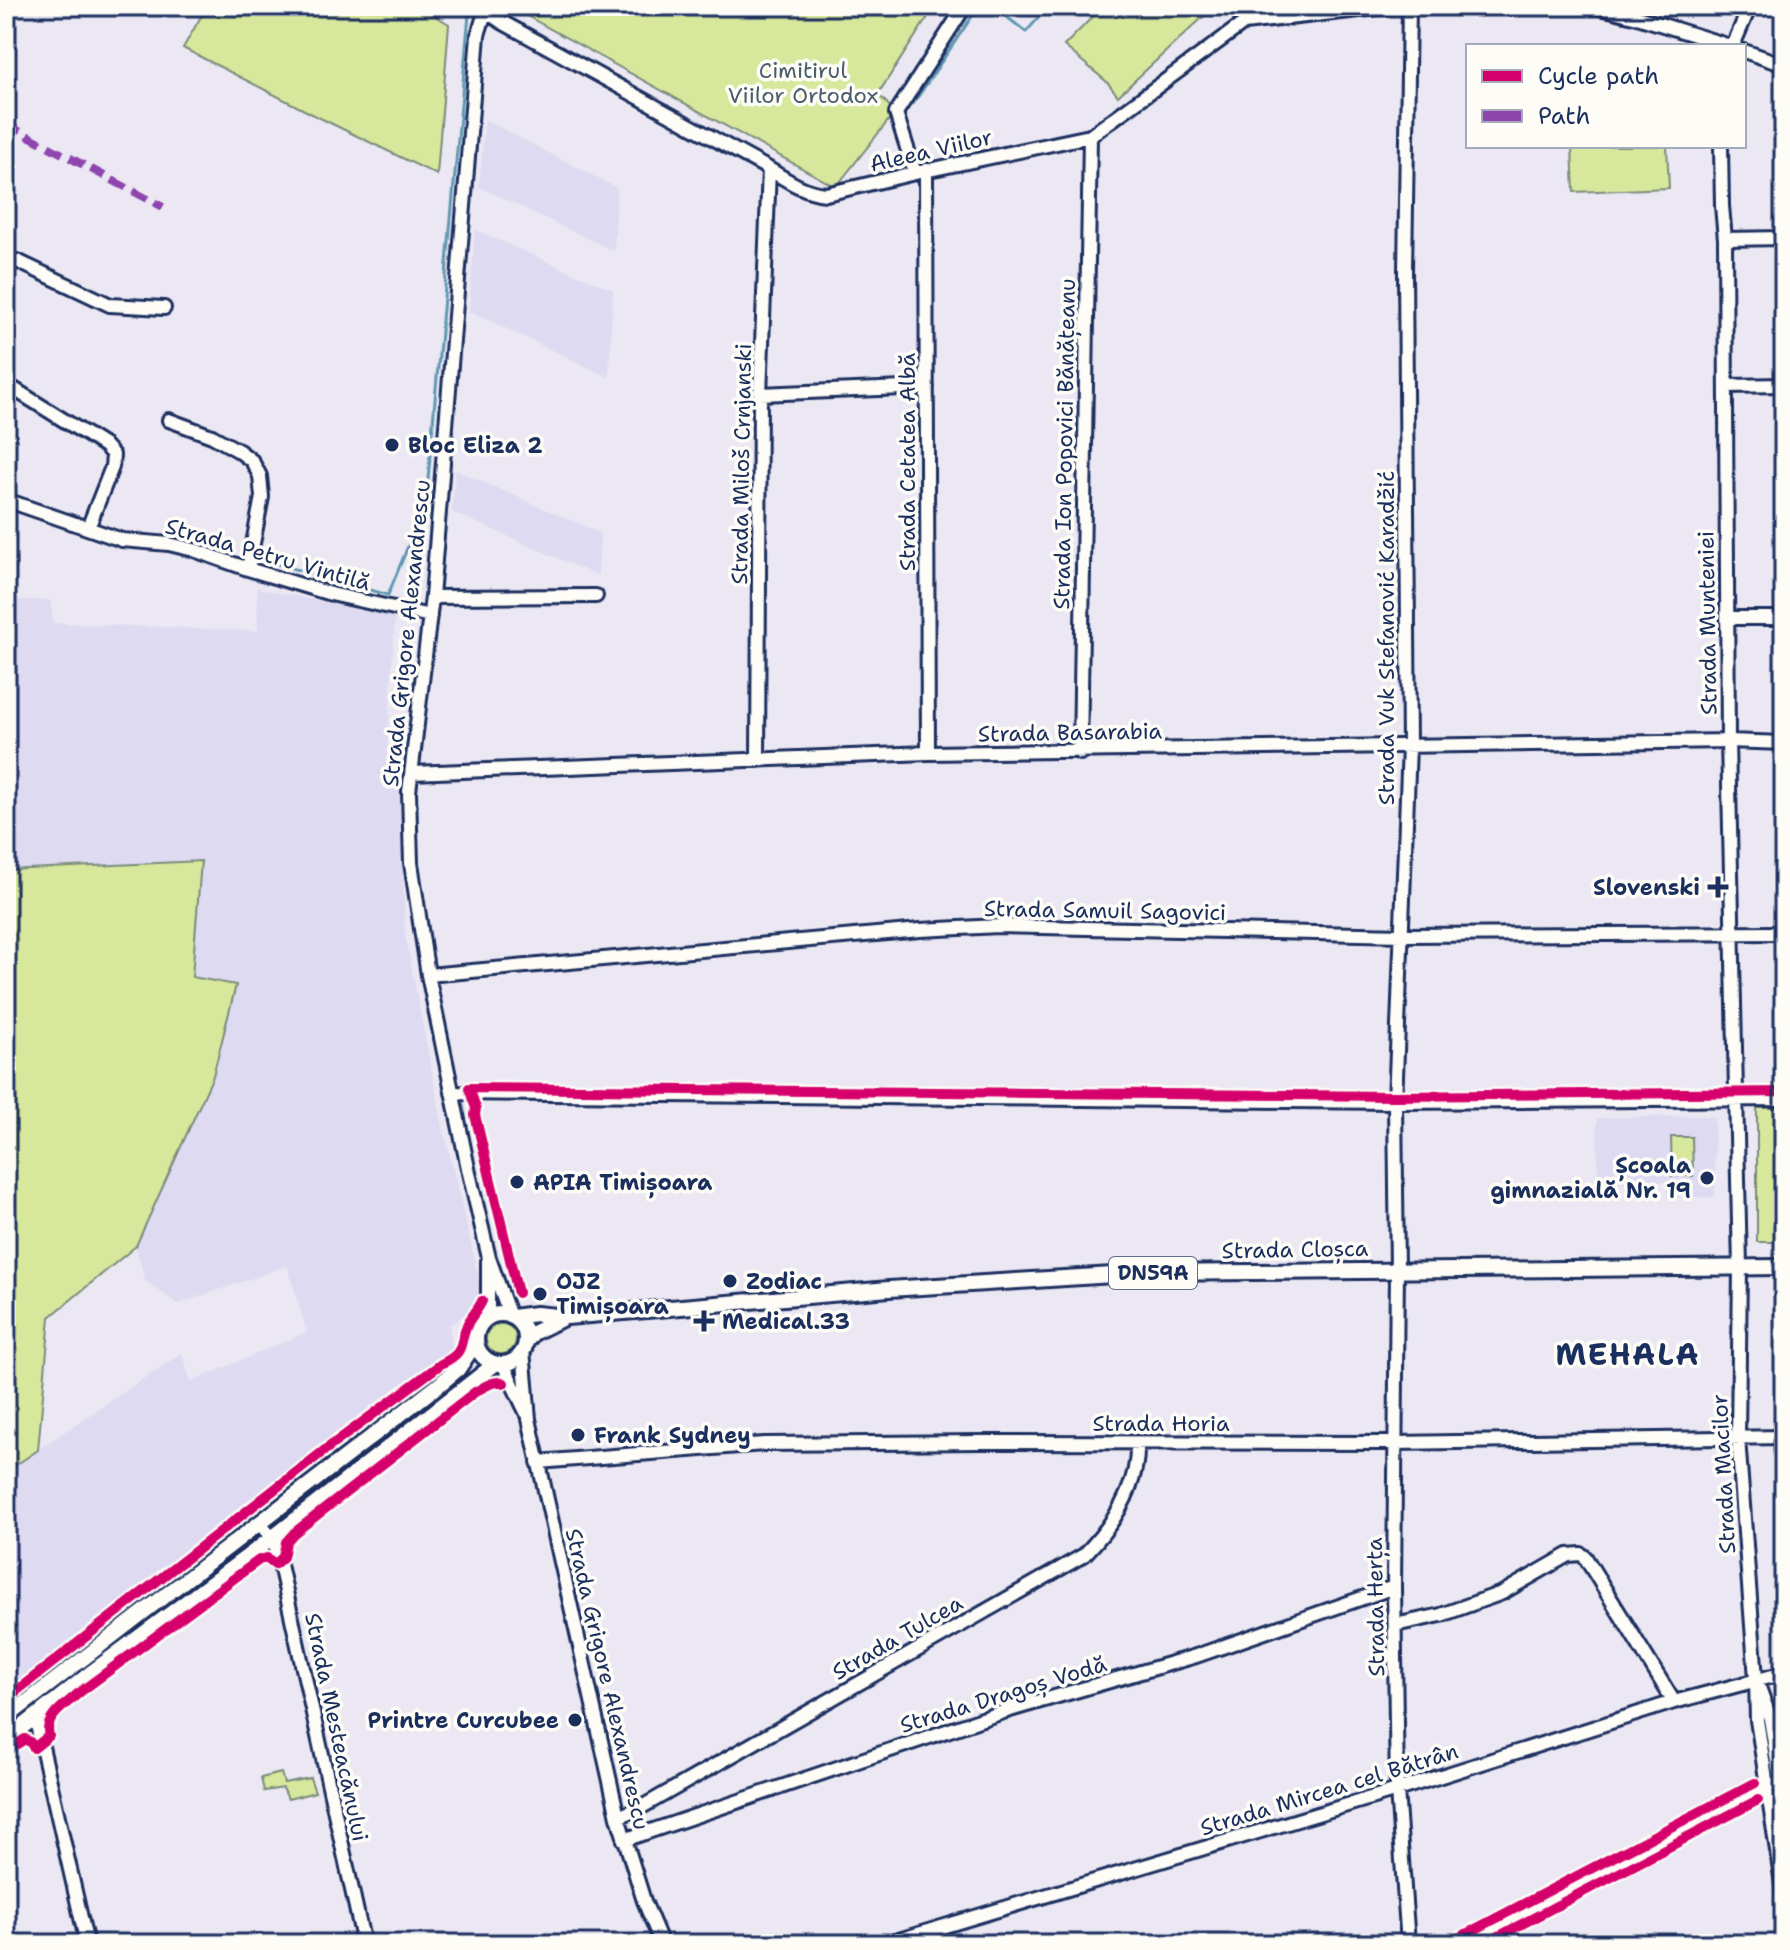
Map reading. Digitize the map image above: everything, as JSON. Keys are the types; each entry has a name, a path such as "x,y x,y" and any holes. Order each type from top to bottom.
{"main road":[{"name":"Strada Cloșca","path":"511,1317 536,1314 567,1317 889,1289 1145,1273 1784,1267"},
{"name":"DN59A","path":"488,1318 501,1315 511,1317"},
{"path":"511,1317 523,1328 524,1346"},
{"name":"Strada Cloșca","path":"524,1346 533,1333 567,1317"},
{"path":"6,1718 458,1369 476,1342 479,1327 488,1318"},
{"path":"476,1342 487,1360 499,1364"},
{"name":"DN59A","path":"6,1740 499,1364 513,1361 524,1346"}],"street":[{"name":"Strada Cetatea Albă","path":"928,753 927,387 920,171 896,113 965,6"},
{"name":"Aleea Viilor","path":"485,8 502,22 801,188 826,194 1090,136 1244,23 1395,6"},
{"name":"Strada Vuk Stefanović Karadžić","path":"1397,1270 1395,1102 1409,746 1405,271 1409,6"},
{"path":"1593,6 1725,44"},
{"path":"1733,44 1750,6"},
{"name":"Strada Grigore Alexandrescu","path":"485,8 478,35 432,597 409,792 411,863 428,975 489,1258 511,1317"},
{"path":"1746,52 1784,65"},
{"name":"Strada Ion Popovici Bănățeanu","path":"1080,753 1090,136"},
{"name":"Strada Munteniei","path":"1721,148 1725,239 1728,741 1736,1099"},
{"name":"Strada Miloš Crnjanski","path":"758,760 760,394 769,169"},
{"path":"1725,239 1784,238"},
{"path":"17,261 110,305 164,308"},
{"path":"6,384 105,446 113,455 112,467 88,528"},
{"path":"1726,386 1784,385"},
{"path":"760,394 927,387"},
{"path":"169,420 212,436 239,451 252,461 260,476 262,497 248,569"},
{"name":"Strada Petru Vintilă","path":"6,500 122,540 169,544 194,550 331,594 430,616"},
{"path":"432,597 596,596"},
{"path":"1727,618 1784,618"},
{"name":"Strada Basarabia","path":"412,773 928,753 1728,741 1784,743"},
{"name":"Strada Samuil Sagovici","path":"428,975 999,926 1403,935 1784,933"},
{"path":"452,1093 1395,1102 1784,1099"},
{"name":"Strada Macilor","path":"1736,1099 1740,1267 1738,1438 1756,1679 1770,1718 1784,1897"},
{"name":"Strada Grigore Alexandrescu","path":"488,1318 489,1258"},
{"name":"Strada Herța","path":"1397,1270 1394,1587 1397,1790 1408,1944"},
{"name":"Strada Grigore Alexandrescu","path":"524,1346 529,1419 618,1817 644,1901 662,1944"},
{"name":"Strada Grigore Alexandrescu","path":"499,1364 529,1419"},
{"name":"Strada Horia","path":"538,1462 764,1444 1395,1443 1784,1437"},
{"name":"Strada Tulcea","path":"618,1817 640,1808 1084,1555 1103,1535 1129,1489 1138,1460 1137,1443"},
{"name":"Strada Mesteacănului","path":"260,1524 272,1538 296,1629 364,1944"},
{"path":"1395,1625 1441,1615 1502,1593 1568,1555 1581,1554 1674,1702"},
{"name":"Strada Dragoș Vodă","path":"624,1840 1003,1712 1196,1656 1394,1587"},
{"name":"Strada Mircea cel Bătrân","path":"885,1944 1397,1790 1674,1702 1784,1673"},
{"path":"35,1716 87,1944"},
{"path":"1465,1944 1774,1784"},
{"name":"Strada Macilor","path":"1774,1784 1784,1804"}],"shaded area":[{"path":"485,120 617,188 614,251 479,187"},
{"path":"475,230 613,290 609,377 469,311"},
{"path":"455,470 600,533 598,576 452,512"},
{"path":"257,588 395,617 385,789 400,788 405,935 442,1123 482,1296 467,1314 449,1325 453,1353 6,1696 6,1471 182,1353 191,1382 307,1332 287,1266 178,1304 145,1281 136,1246 213,1076 192,977 200,861 6,870 6,600 50,600 53,623 258,631"},
{"path":"1714,1116 1715,1197 1667,1197 1666,1182 1598,1183 1597,1118"}],"green space":[{"path":"207,6 418,6 449,24 437,175 183,48"},
{"name":"Cimitirul Viilor Ortodox","path":"509,6 935,6 878,94 895,112 836,187"},
{"path":"1103,6 1215,6 1118,96 1107,82 1064,46"},
{"path":"1572,148 1667,148 1669,188 1574,192"},
{"path":"201,861 192,977 236,985 213,1076 136,1246 50,1317 38,1450 7,1471 6,1476 6,870"},
{"path":"1757,1108 1784,1108 1784,1242 1757,1242"},
{"path":"1671,1137 1692,1137 1693,1176 1672,1176"},
{"path":"501,1324 507,1325 515,1333 515,1345 507,1353 501,1354 495,1353 487,1345 486,1339 487,1333 495,1325"},
{"path":"281,1773 284,1783 310,1778 315,1792 288,1799 283,1788 264,1791 261,1778"}],"waterway":[{"path":"913,104 979,6"},
{"path":"993,6 1026,32 1049,6"},
{"path":"259,559 388,595 426,502 469,14"}],"marked path":[{"path":"6,124 163,207"}],"cycle path":[{"path":"518,1293 469,1088 1395,1096 1784,1092"},
{"path":"6,1699 325,1450 455,1355 468,1323 482,1301"},
{"path":"6,1751 25,1739 34,1748 49,1736 49,1723 53,1717 80,1692 259,1560 267,1558 275,1564 283,1557 286,1542 294,1533 475,1392 493,1383 504,1383"},
{"path":"1447,1944 1755,1783"},
{"path":"1484,1944 1758,1800"}],"place":[{"name":"Bloc Eliza 2","path":"392,445"},
{"name":"Slovenski","path":"1718,887"},
{"name":"Școala gimnazială Nr. 19","path":"1707,1178"},
{"name":"APIA Timișoara","path":"517,1182"},
{"name":"Zodiac","path":"730,1281"},
{"name":"OJZ Timișoara","path":"540,1294"},
{"name":"Medical.33","path":"704,1321"},
{"name":"Frank Sydney","path":"578,1435"},
{"name":"Printre Curcubee","path":"575,1720"}],"district":[{"name":"MEHALA","path":"1628,1355"}]}
